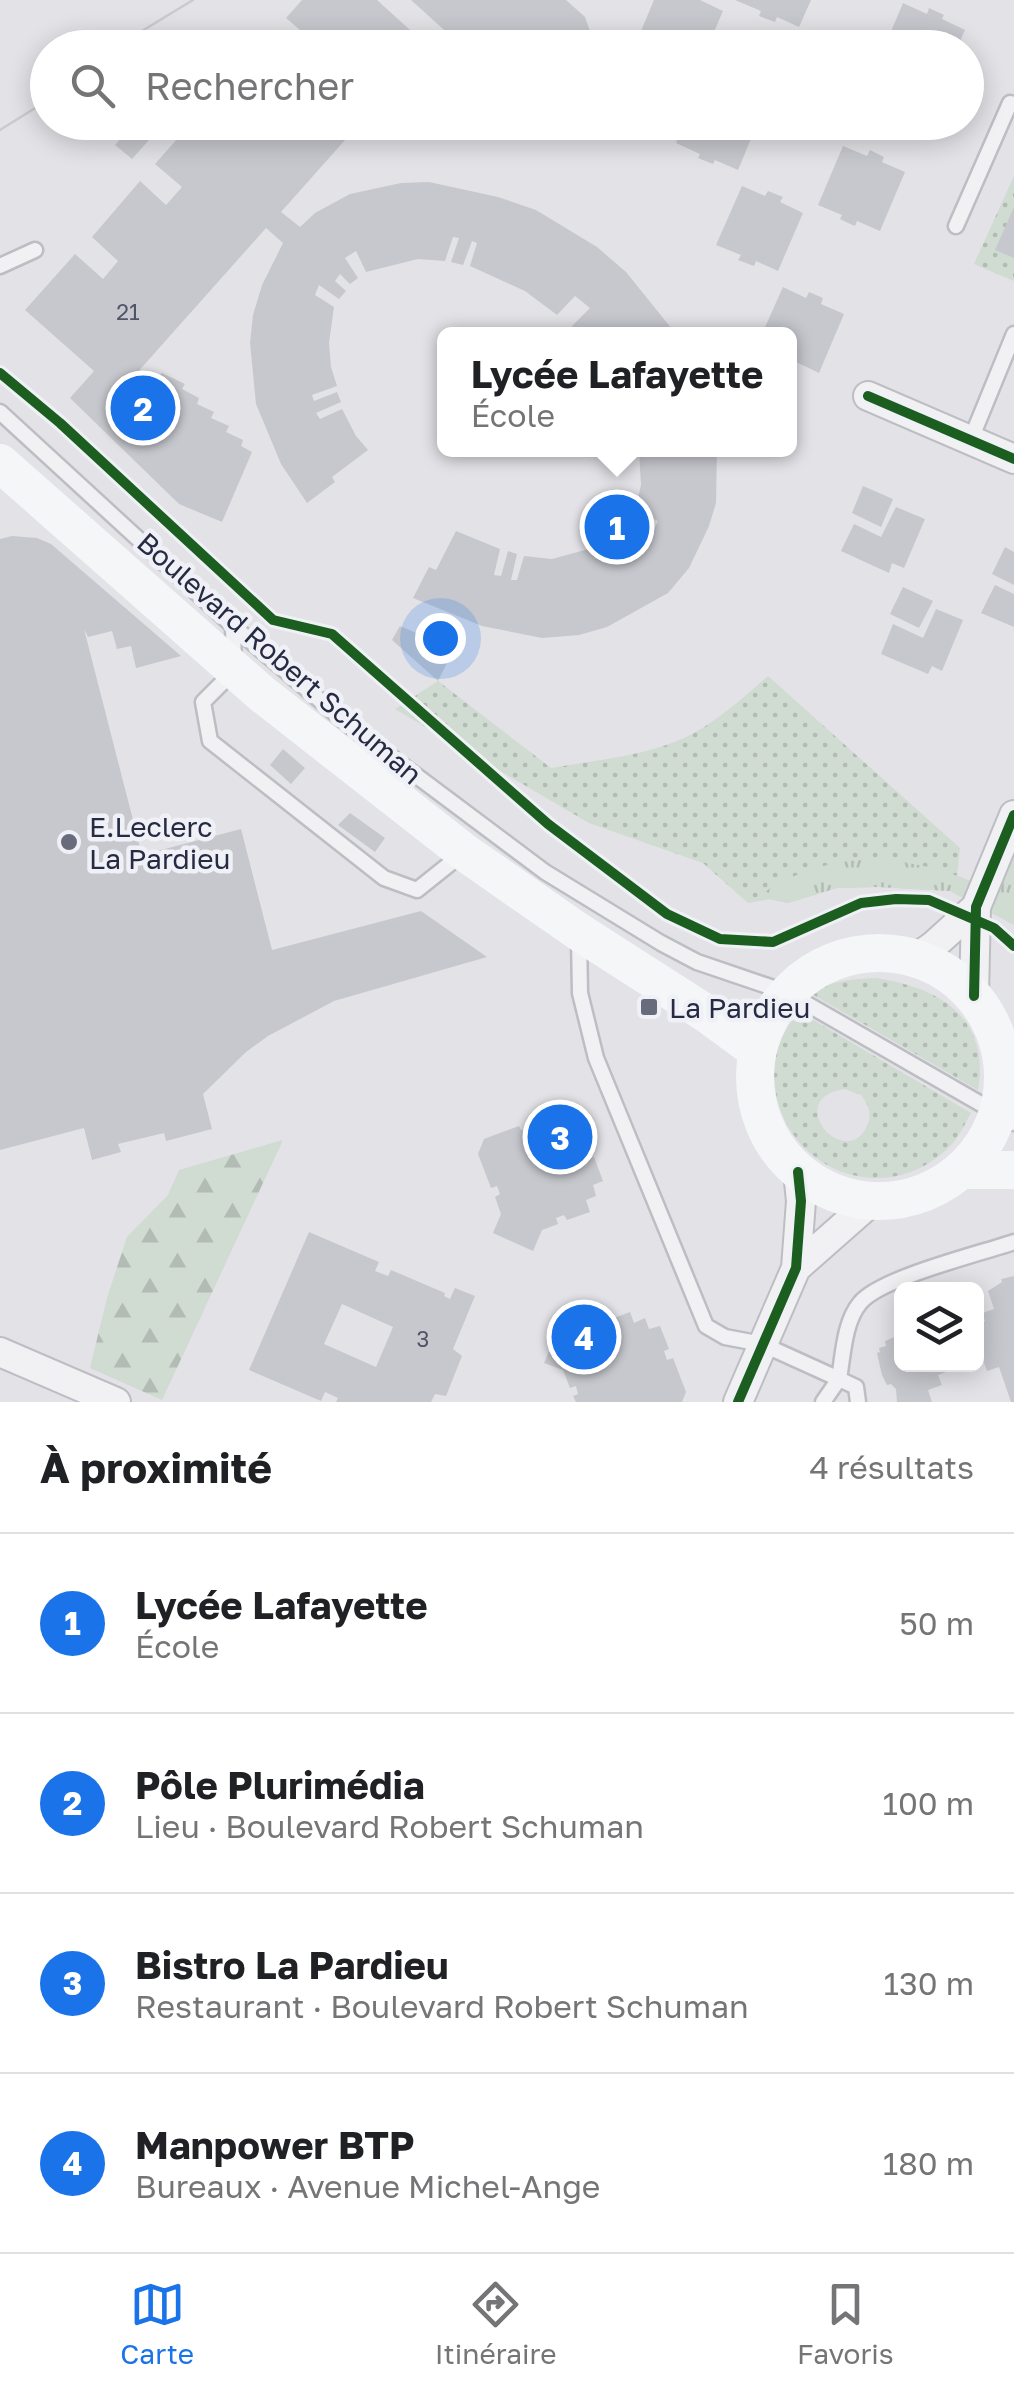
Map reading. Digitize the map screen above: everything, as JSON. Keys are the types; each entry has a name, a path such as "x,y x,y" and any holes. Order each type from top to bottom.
{"main road":[{"name":"Boulevard Robert Schuman","path":"0,464 234,671 464,852 756,1050"},
{"path":"884,952 916,958 948,973 974,996 994,1026 1009,1066 1004,1090 1006,1118 963,1170 938,1188 905,1200 872,1201 830,1193 798,1172 775,1148 762,1122 754,1092 756,1050 775,1007 821,966 851,955 884,952"},
{"path":"963,1170 1014,1170"}],"street":[{"path":"868,396 1014,459"},
{"path":"974,996 976,907 1014,815"},
{"path":"916,958 976,907"},
{"path":"738,1402 796,1268 801,1201 798,1172"},
{"path":"796,1268 872,1201"},
{"path":"1,1353 116,1402"}],"lane":[{"path":"956,226 1010,103 1014,104"},
{"path":"0,266 35,250"},
{"path":"971,439 1014,334"},
{"name":"Boulevard Robert Schuman","path":"0,412 233,626 394,762 546,872 697,962 788,992 1006,1118"},
{"path":"233,626 234,671 203,702 210,741 384,878 417,890 464,852"},
{"path":"579,932 580,992 591,1042 706,1326 725,1336 762,1344 856,1387 858,1402"},
{"path":"823,1402 839,1379 850,1324 859,1304 879,1287 1014,1242"}],"green space":[{"path":"1014,176 1014,281 974,264"},
{"path":"768,676 960,848 957,875 950,891 837,888 788,903 769,899 748,903 703,863 589,823 395,709 438,681 551,768 624,756 678,741 714,721"},
{"path":"1014,815 1014,925 950,891 837,888 788,903 769,899 748,903 806,872 863,860 921,866 983,886"},
{"path":"876,978 921,989 956,1010 976,1043 980,1065 978,1090 810,993 842,981"},
{"path":"798,1011 971,1113 954,1142 923,1167 892,1177 861,1177 832,1167 807,1150 787,1125 776,1094 776,1052","holes":["845,1089 861,1095 869,1109 868,1124 858,1138 834,1138 818,1117 818,1105 826,1095"]},
{"path":"283,1140 162,1400 90,1368 127,1237 168,1195 179,1170"}],"building":[{"path":"302,0 377,0 410,30 300,30 286,18"},
{"path":"411,0 566,0 585,17 590,30 444,30"},
{"path":"654,0 700,0 723,11 715,30 641,30"},
{"path":"735,0 811,0 799,27 777,17 775,22 759,16 761,11"},
{"path":"903,3 927,14 929,8 965,30 892,30"},
{"path":"119,140 149,140 132,159 115,145"},
{"path":"176,140 345,140 281,212 300,227 315,213 350,194 401,183 429,182 498,197 536,210 597,247 626,272 670,327 573,327 590,308 575,296 557,315 525,291 470,266 477,243 472,241 463,265 451,262 459,238 453,237 445,261 418,259 366,272 356,251 345,258 358,278 350,284 340,274 335,281 346,291 339,299 319,285 315,295 334,307 329,343 337,386 312,395 314,401 337,392 341,402 316,413 320,419 342,409 368,450 332,477 335,482 307,503 281,464 256,404 250,343 253,315 262,285 283,243 266,228 136,374 149,386 162,373 185,384 182,389 199,398 197,404 214,412 211,418 229,426 226,432 243,440 241,446 252,452 222,522 179,504 70,398 94,371 25,310 75,254 103,279 118,261 92,237 140,181 166,205 182,187 155,164"},
{"path":"750,140 738,170 698,158 700,154 676,143"},
{"path":"843,146 867,156 870,150 884,157 882,162 905,172 880,231 857,221 855,226 840,219 842,215 818,205"},
{"path":"742,186 765,196 768,191 783,197 780,202 803,213 778,271 756,261 754,266 738,260 741,255 716,245"},
{"path":"1014,207 1014,258 995,250"},
{"path":"783,287 806,298 809,292 823,298 821,304 844,314 819,373 797,362 797,327 765,327"},
{"path":"639,457 717,457 716,503 689,568 668,593 607,627 579,635 542,638 482,626 413,598 429,567 436,570 456,531 500,549 494,575 501,576 508,551 517,554 511,580 517,580 524,556 552,559 603,545 617,563 625,559 611,540 619,532 634,545 638,538 626,527 630,517 653,531 658,521 635,510 641,485"},
{"path":"863,486 893,499 881,527 852,513"},
{"path":"896,507 925,519 904,568 892,563 889,573 841,551 854,524 881,537"},
{"name":"E.Leclerc La Pardieu","path":"37,538 51,544 181,656 136,668 131,646 117,649 112,631 88,637 84,629 142,855 241,829 272,950 421,911 487,957 334,1001 268,1036 203,1094 212,1129 166,1141 164,1133 118,1144 121,1152 92,1160 84,1128 0,1150 0,539"},
{"path":"1005,547 1014,552 1014,585 992,574"},
{"path":"995,585 1014,594 1014,627 981,613"},
{"path":"903,587 933,601 919,628 890,614"},
{"path":"936,609 963,620 942,671 932,666 928,674 881,654 893,624 923,638"},
{"path":"400,626 454,649 438,681 392,640"},
{"path":"283,749 305,768 291,784 270,765"},
{"path":"350,813 385,838 375,852 338,825"},
{"path":"561,1109 577,1115 590,1149 585,1151 588,1159 594,1157 603,1181 593,1185 596,1196 586,1200 590,1212 567,1220 564,1215 556,1218 558,1224 542,1230 533,1251 493,1233 501,1214 495,1197 500,1194 497,1186 491,1188 478,1154 484,1139 519,1126 521,1130 530,1127 528,1121"},
{"path":"309,1232 379,1262 375,1271 388,1276 391,1270 445,1293 450,1299 455,1288 475,1296 453,1349 462,1356 446,1396 435,1394 431,1402 336,1402 338,1398 325,1392 321,1401 249,1370","holes":["342,1304 393,1327 376,1367 324,1344"]},
{"path":"1014,1276 1014,1402 999,1367 987,1371 984,1363 984,1312 994,1309 988,1291 1001,1279"},
{"path":"630,1312 634,1323 645,1318 649,1329 660,1326 669,1349 664,1351 667,1360 673,1358 686,1392 682,1402 576,1402 576,1386 570,1388 563,1370 544,1363 561,1323 579,1331 597,1325 600,1330 608,1327 606,1321"},
{"path":"894,1337 894,1372 946,1372 938,1375 942,1385 928,1390 932,1402 897,1402 896,1389 887,1385 877,1353 886,1346 885,1341"}],"tram line":[{"path":"144,30 193,0"},
{"path":"0,130 30,111"}],"cycle path":[{"path":"0,373 60,423 273,620 332,634 548,824 667,914 720,939 773,942 861,903 929,900 994,928 1014,946"},
{"path":"868,396 1014,459"},
{"path":"974,996 976,907 1014,815"},
{"path":"738,1402 796,1268 801,1201 798,1172"}],"place":[{"name":"Pôle Plurimédia","path":"143,408"},
{"name":"Lycée Lafayette","path":"617,527"},
{"name":"E.Leclerc La Pardieu","path":"69,842"},
{"name":"La Pardieu","path":"649,1007"},
{"name":"Bistro La Pardieu","path":"560,1137"},
{"name":"Manpower BTP","path":"584,1337"}]}
